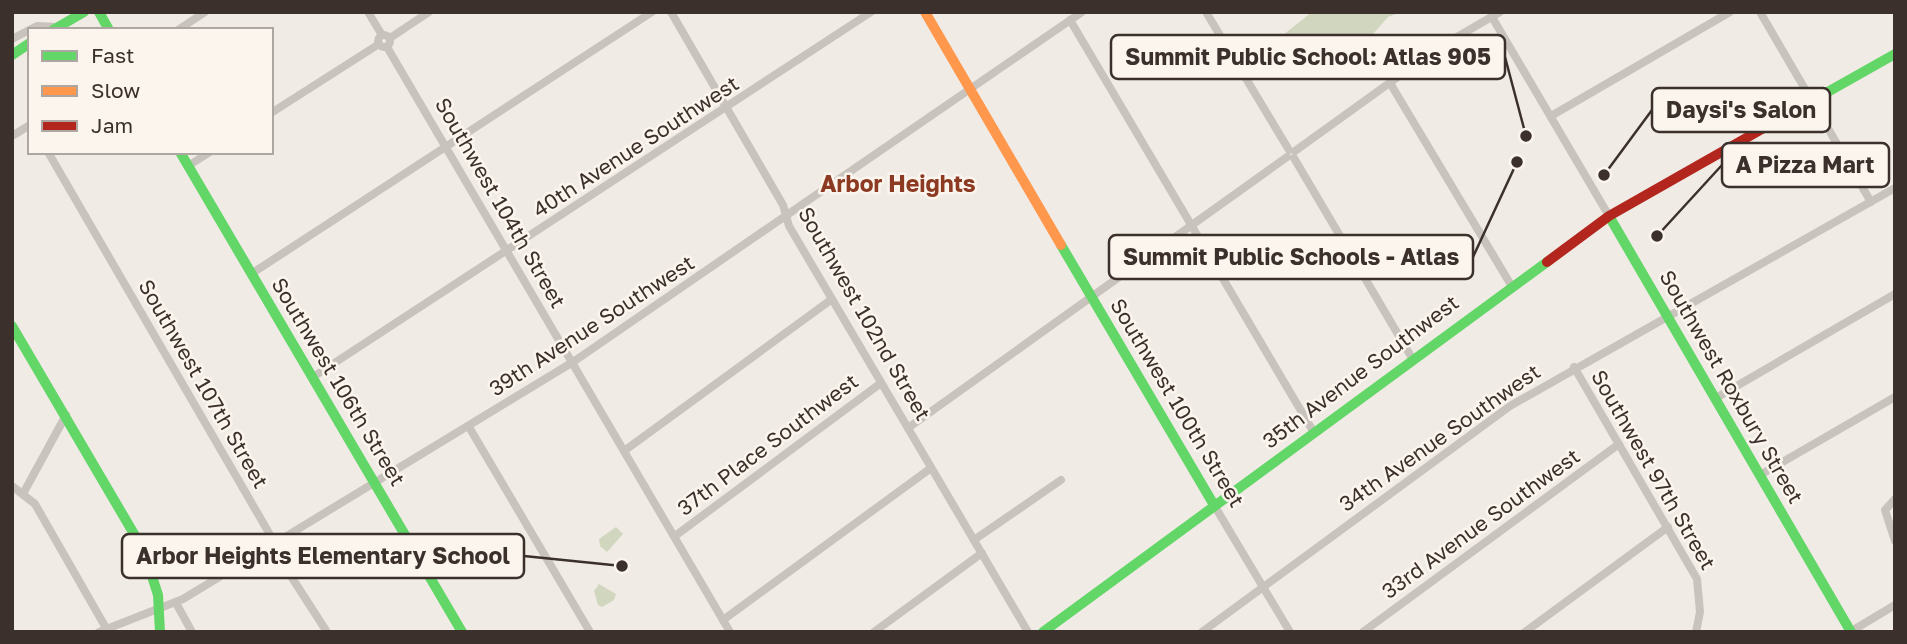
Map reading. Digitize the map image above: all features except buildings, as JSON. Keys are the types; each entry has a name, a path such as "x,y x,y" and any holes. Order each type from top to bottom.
{"street":[{"path":"33,28 55,28 84,12"},
{"path":"99,12 108,28"},
{"path":"181,28 205,12"},
{"name":"Southwest 104th Street","path":"368,12 730,632"},
{"path":"273,112 429,12"},
{"path":"251,274 653,12"},
{"name":"Southwest 102nd Street","path":"671,12 727,108 789,226 1028,632"},
{"name":"40th Avenue Southwest","path":"313,377 871,12"},
{"name":"Southwest 100th Street","path":"925,12 1290,632"},
{"name":"39th Avenue Southwest","path":"103,630 160,606 176,603 573,362 1082,12"},
{"path":"1206,12 1412,358"},
{"path":"1551,116 1731,12"},
{"path":"1760,12 1871,202"},
{"path":"908,428 1469,27 1496,15"},
{"name":"Southwest Roxbury Street","path":"1496,15 1551,116 1851,632"},
{"path":"1070,20 1313,431"},
{"path":"12,39 28,31"},
{"path":"12,55 28,44"},
{"name":"35th Avenue Southwest","path":"1042,632 1511,285 1609,216 1895,54"},
{"path":"1390,83 1511,285"},
{"path":"12,136 28,126"},
{"name":"Southwest 107th Street","path":"49,154 269,533 273,546 302,597 327,632"},
{"name":"Southwest 106th Street","path":"181,154 462,632"},
{"path":"188,166 207,154"},
{"name":"34th Avenue Southwest","path":"1202,632 1510,406 1574,367 1669,318 1895,188"},
{"path":"1716,398 1895,294"},
{"path":"624,451 832,299"},
{"path":"12,326 144,551 160,606 160,632"},
{"name":"Southwest 97th Street","path":"1574,367 1697,579 1700,612 1696,632"},
{"name":"37th Place Southwest","path":"675,536 881,383"},
{"path":"1760,475 1895,397"},
{"path":"24,492 66,415"},
{"path":"468,427 590,632"},
{"name":"33rd Avenue Southwest","path":"1363,632 1619,444"},
{"path":"723,620 931,468"},
{"path":"974,540 1061,480"},
{"path":"12,486 24,492 35,504 103,630"},
{"path":"1895,499 1885,510 1895,541"},
{"path":"1525,632 1668,527"},
{"path":"874,632 982,554"},
{"path":"176,603 192,632"},
{"path":"1851,632 1895,606"}],"green space":[{"path":"1312,12 1401,12 1388,17 1373,34 1341,48 1303,77 1278,39"},
{"path":"616,527 623,534 607,552 600,546 599,539"},
{"path":"599,584 616,594 614,600 602,607 598,605 594,591"}],"traffic: fast":[{"path":"56,28 84,12"},
{"path":"99,12 108,28"},
{"path":"12,55 28,44"},
{"path":"1762,129 1895,54"},
{"path":"181,154 462,632"},
{"path":"1609,216 1851,632"},
{"path":"1061,245 1214,505"},
{"path":"1043,632 1547,262"},
{"path":"12,326 144,551 158,595 160,632"}],"traffic: slow":[{"path":"925,12 1061,245"}],"traffic: jam":[{"path":"1547,262 1609,216 1762,129"}],"place":[{"name":"Summit Public School: Atlas 905","path":"1526,136"},
{"name":"Summit Public Schools - Atlas","path":"1517,162"},
{"name":"Daysi's Salon","path":"1604,175"},
{"name":"A Pizza Mart","path":"1657,236"},
{"name":"Arbor Heights Elementary School","path":"622,566"}],"district":[{"name":"Arbor Heights","path":"898,184"}]}
